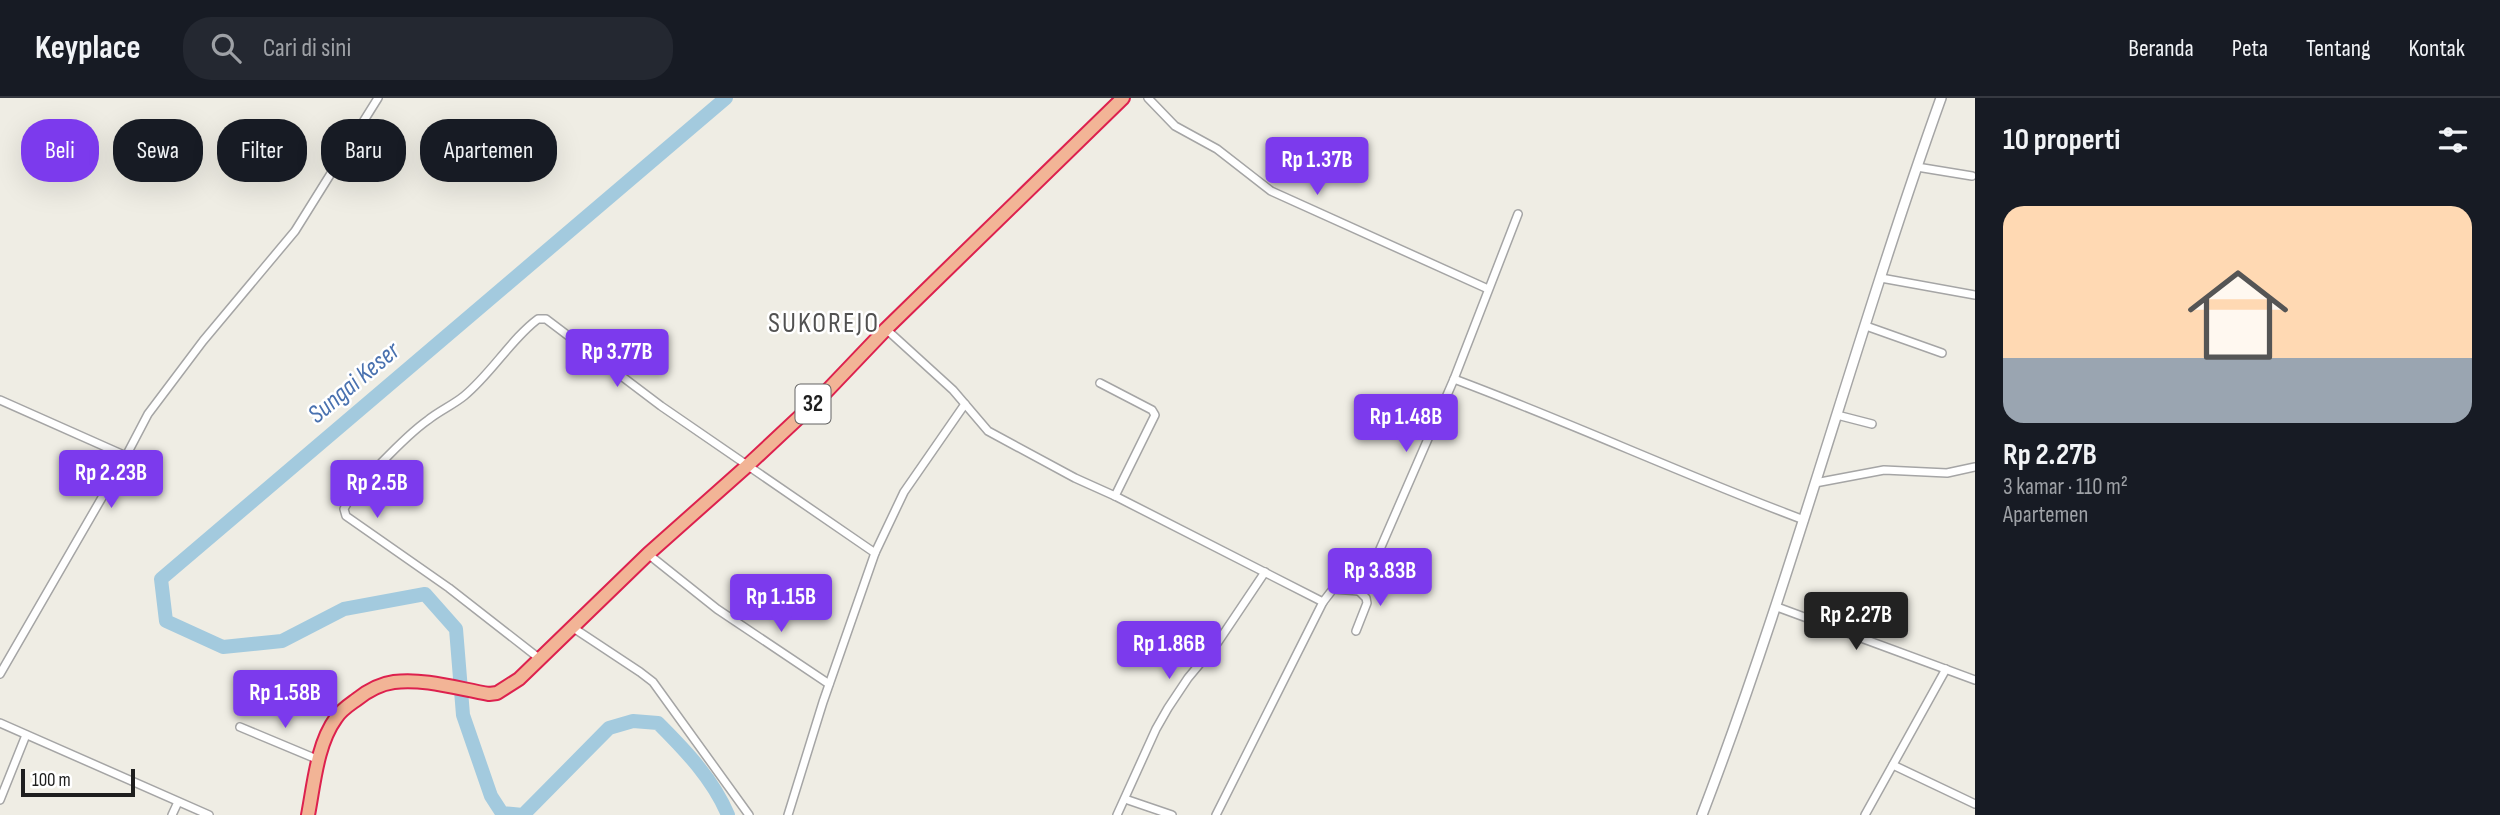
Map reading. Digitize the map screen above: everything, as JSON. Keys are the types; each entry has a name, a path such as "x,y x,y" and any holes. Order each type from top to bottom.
{"highway":[{"name":"32","path":"308,815 319,760 335,719 365,693 380,685 395,682 436,685 489,694 497,693 519,679 648,554 747,467 824,394 886,329 1123,98"}],"street":[{"path":"0,674 148,414 203,341 295,231 378,98"},
{"path":"1148,98 1175,126 1217,149 1271,191 1489,289"},
{"path":"1702,815 1777,607 1941,98"},
{"path":"1917,167 1972,176"},
{"path":"1359,591 1367,579 1454,379 1518,214"},
{"path":"1881,278 1975,295"},
{"path":"540,659 449,588 344,513 351,495 425,421 464,396 536,320 544,318 747,467 875,553"},
{"path":"1866,326 1942,353"},
{"path":"886,329 965,404 989,431 1075,478 1323,602"},
{"path":"1454,379 1536,409 1722,489 1804,520"},
{"path":"1100,383 1152,410 1155,415 1115,496"},
{"path":"0,400 126,456"},
{"path":"788,815 829,684 875,553 904,492 965,404"},
{"path":"1837,415 1872,424"},
{"path":"1815,483 1885,470 1947,472 1975,467"},
{"path":"648,554 717,608 829,684"},
{"path":"1117,815 1168,708 1188,678 1218,642 1265,572"},
{"path":"1216,815 1323,602 1333,589 1359,591 1367,601 1356,631"},
{"path":"1777,607 1975,680"},
{"path":"571,627 653,682 749,815"},
{"path":"1865,815 1946,669"},
{"path":"0,723 209,815"},
{"path":"240,727 319,760"},
{"path":"0,800 26,735"},
{"path":"1893,765 1975,804"},
{"path":"1125,799 1172,815"},
{"path":"172,815 178,802"}],"waterway":[{"name":"Sungai Keser","path":"726,98 161,579 166,621 223,647 282,641 344,609 425,594 456,629 463,715 491,796 502,813 523,815 609,728 633,721 658,723 706,777 728,815"}],"district":[{"name":"SUKOREJO","path":"824,323"}]}
